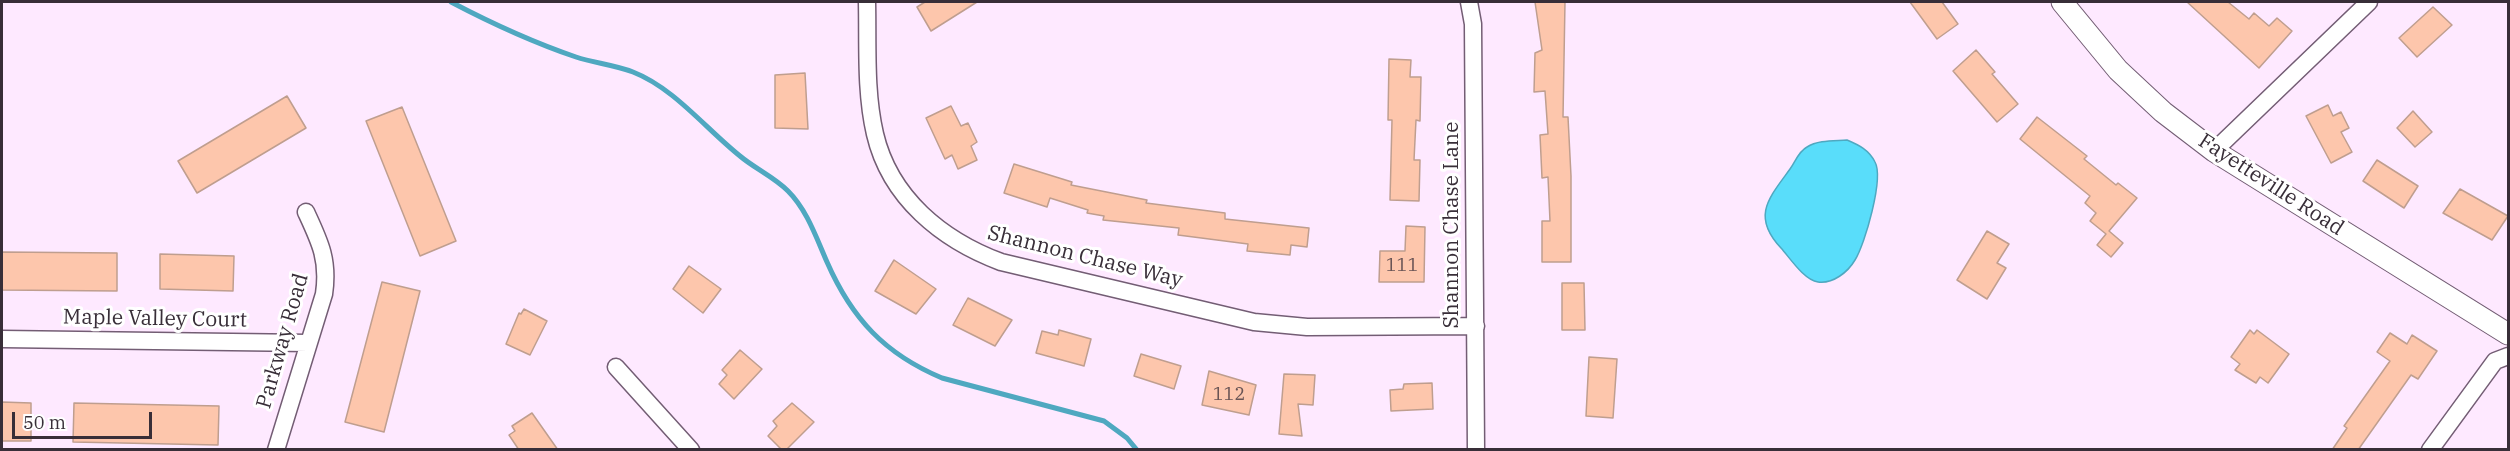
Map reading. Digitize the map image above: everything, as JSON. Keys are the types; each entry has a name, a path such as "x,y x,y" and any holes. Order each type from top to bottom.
{"street":[{"name":"Shannon Chase Way","path":"867,2 869,94 875,134 885,164 903,194 923,217 950,238 974,252 1001,262 1254,322 1307,327 1476,326"},
{"name":"Shannon Chase Lane","path":"1469,2 1473,24 1476,450"},
{"name":"Fayetteville Road","path":"2062,2 2118,70 2163,112 2214,151 2508,334"},
{"path":"2214,151 2369,2"},
{"name":"Parkway Road","path":"276,450 324,294 327,272 322,246 306,212"},
{"name":"Maple Valley Court","path":"2,339 308,344"},
{"path":"2430,450 2495,362 2508,356"},
{"path":"616,367 683,447"}],"water":[{"path":"1847,140 1863,148 1875,162 1877,182 1875,196 1868,226 1855,260 1840,276 1829,281 1818,282 1803,273 1772,237 1765,217 1766,207 1804,149 1821,142"}],"building":[{"path":"925,2 977,2 931,31 917,7"},
{"path":"1535,2 1565,2 1563,117 1568,117 1571,262 1542,262 1542,221 1550,221 1548,177 1542,178 1540,135 1548,134 1545,91 1534,92 1535,53 1542,50"},
{"path":"1910,2 1942,2 1958,24 1937,39"},
{"path":"2187,2 2228,2 2249,19 2254,13 2269,26 2277,18 2292,31 2259,68"},
{"path":"2433,7 2452,25 2417,57 2399,38"},
{"path":"1976,50 1995,72 1992,74 2018,104 1997,122 1953,71"},
{"path":"1389,59 1411,60 1410,77 1421,77 1420,121 1416,120 1414,160 1420,160 1419,201 1390,200 1392,120 1388,120"},
{"path":"805,73 808,129 775,128 775,75"},
{"path":"287,96 306,128 197,193 178,161"},
{"path":"2328,105 2333,116 2341,112 2349,128 2341,132 2352,152 2331,163 2306,116"},
{"path":"951,106 961,126 968,123 977,142 971,146 977,160 958,169 952,155 945,159 926,118"},
{"path":"402,107 456,241 420,256 366,121"},
{"path":"2413,111 2432,132 2415,147 2397,128"},
{"path":"2037,117 2087,156 2084,159 2116,185 2118,183 2137,198 2109,231 2123,243 2111,257 2097,245 2106,234 2090,221 2096,213 2085,203 2090,196 2020,139"},
{"path":"2377,160 2418,186 2404,208 2363,181"},
{"path":"1014,164 1072,182 1071,185 1147,200 1146,203 1225,213 1225,219 1309,228 1307,247 1291,245 1290,255 1247,251 1248,244 1178,235 1179,228 1103,220 1104,216 1087,213 1088,210 1050,198 1047,207 1004,193"},
{"path":"2460,189 2508,216 2492,240 2443,213"},
{"path":"1406,226 1425,227 1424,282 1379,282 1380,251 1405,251"},
{"path":"1987,231 2009,244 1997,263 2006,268 1987,299 1957,280"},
{"path":"2,252 117,253 117,291 2,290"},
{"path":"160,254 234,256 233,291 160,289"},
{"path":"894,260 936,289 916,314 875,291"},
{"path":"689,266 721,289 703,313 673,289"},
{"path":"382,282 420,291 384,432 345,422"},
{"path":"1562,283 1584,283 1585,330 1562,330"},
{"path":"968,298 1012,320 995,346 953,325"},
{"path":"524,309 547,321 530,355 506,344 519,313 521,314"},
{"path":"1059,330 1091,339 1084,366 1036,353 1042,331 1058,335"},
{"path":"2250,330 2254,334 2257,330 2289,354 2268,383 2260,377 2256,383 2235,370 2240,364 2231,357"},
{"path":"2390,333 2407,344 2412,335 2437,351 2418,379 2411,375 2358,450 2332,450 2347,428 2344,426 2390,361 2377,352"},
{"path":"740,350 762,369 734,399 719,384 727,375 722,370"},
{"path":"1141,354 1181,366 1174,389 1134,376"},
{"path":"1589,357 1617,359 1613,418 1586,416"},
{"path":"1209,371 1256,385 1249,415 1202,405"},
{"path":"1284,374 1315,375 1313,405 1298,404 1302,436 1279,434"},
{"path":"1432,383 1433,409 1391,411 1390,390 1403,389 1404,384"},
{"path":"2,402 31,403 31,441 2,441"},
{"path":"74,403 219,406 218,445 73,442"},
{"path":"792,403 814,422 786,450 782,450 768,436 777,426 773,421"},
{"path":"532,413 558,450 519,450 509,435 515,431 512,426"}],"waterway":[{"path":"451,2 544,45 583,59 633,72 676,98 740,156 777,181 795,198 848,301 873,332 903,358 942,378 1104,421 1127,438 1137,450"}]}
